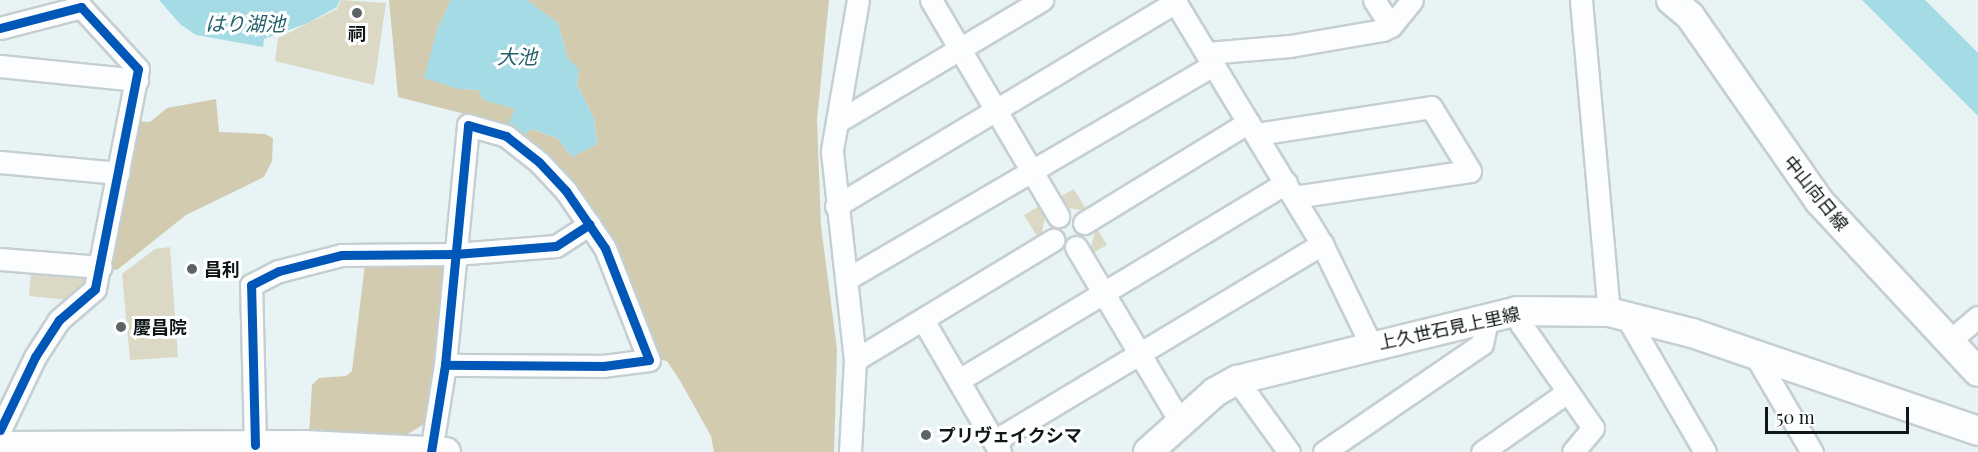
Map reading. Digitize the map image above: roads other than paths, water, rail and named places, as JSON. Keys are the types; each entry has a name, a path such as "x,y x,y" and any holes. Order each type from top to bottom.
{"main road":[{"name":"中山向日線","path":"1671,0 1690,16 1819,201 1978,372"},
{"name":"上久世石見上里線","path":"1148,452 1215,392 1237,380 1488,316 1517,311 1618,314 1755,355 1978,431"},
{"path":"0,446 75,449 255,445 436,451"}],"street":[{"path":"850,452 855,360 847,279 836,206 832,150 858,0"},
{"path":"931,0 1058,216"},
{"path":"837,123 1042,0"},
{"path":"1374,0 1391,26"},
{"path":"847,279 1031,171 1210,59 1391,26 1412,0"},
{"path":"1581,0 1618,314 1705,452"},
{"path":"836,206 995,112 1175,1 1322,244 1371,345"},
{"path":"0,28 71,6 81,7 138,69 95,289 59,321 35,357 0,430"},
{"path":"0,66 136,80"},
{"path":"959,380 1103,292 1290,190 1470,171 1431,107 1253,128 1084,223"},
{"path":"436,451 468,125 506,136 539,162 590,224 620,283 649,360 603,366 445,365"},
{"path":"0,162 118,173"},
{"path":"1070,213 1084,223 1086,234 1076,247 1060,248 1053,240 1050,230 1058,216 1070,213"},
{"path":"255,445 250,285 279,271 342,255 455,254 556,246 590,224"},
{"path":"855,360 1053,240"},
{"path":"923,320 997,447 1139,354 1322,244"},
{"path":"1076,247 1181,423"},
{"path":"0,259 101,267"},
{"path":"1517,311 1521,324 1566,393 1593,428 1573,452"},
{"path":"1324,452 1482,344 1488,316"},
{"path":"1948,342 1978,317"},
{"path":"1755,355 1812,452"},
{"path":"1237,380 1289,452"},
{"path":"1482,452 1566,393"}],"water":[{"name":"はり湖池","path":"159,0 340,0 337,7 308,23 264,39 263,47 196,35 180,24"},
{"name":"大池","path":"451,0 527,0 558,23 568,59 579,69 577,84 594,119 597,144 572,157 557,138 532,129 519,138 508,125 515,109 483,100 479,90 459,89 424,78 437,30"},
{"path":"1862,0 1925,0 1978,53 1978,116"}],"place":[{"name":"祠","path":"357,13"},
{"name":"昌利","path":"192,269"},
{"name":"慶昌院","path":"121,327"},
{"name":"プリヴェイクシマ","path":"926,435"}]}
